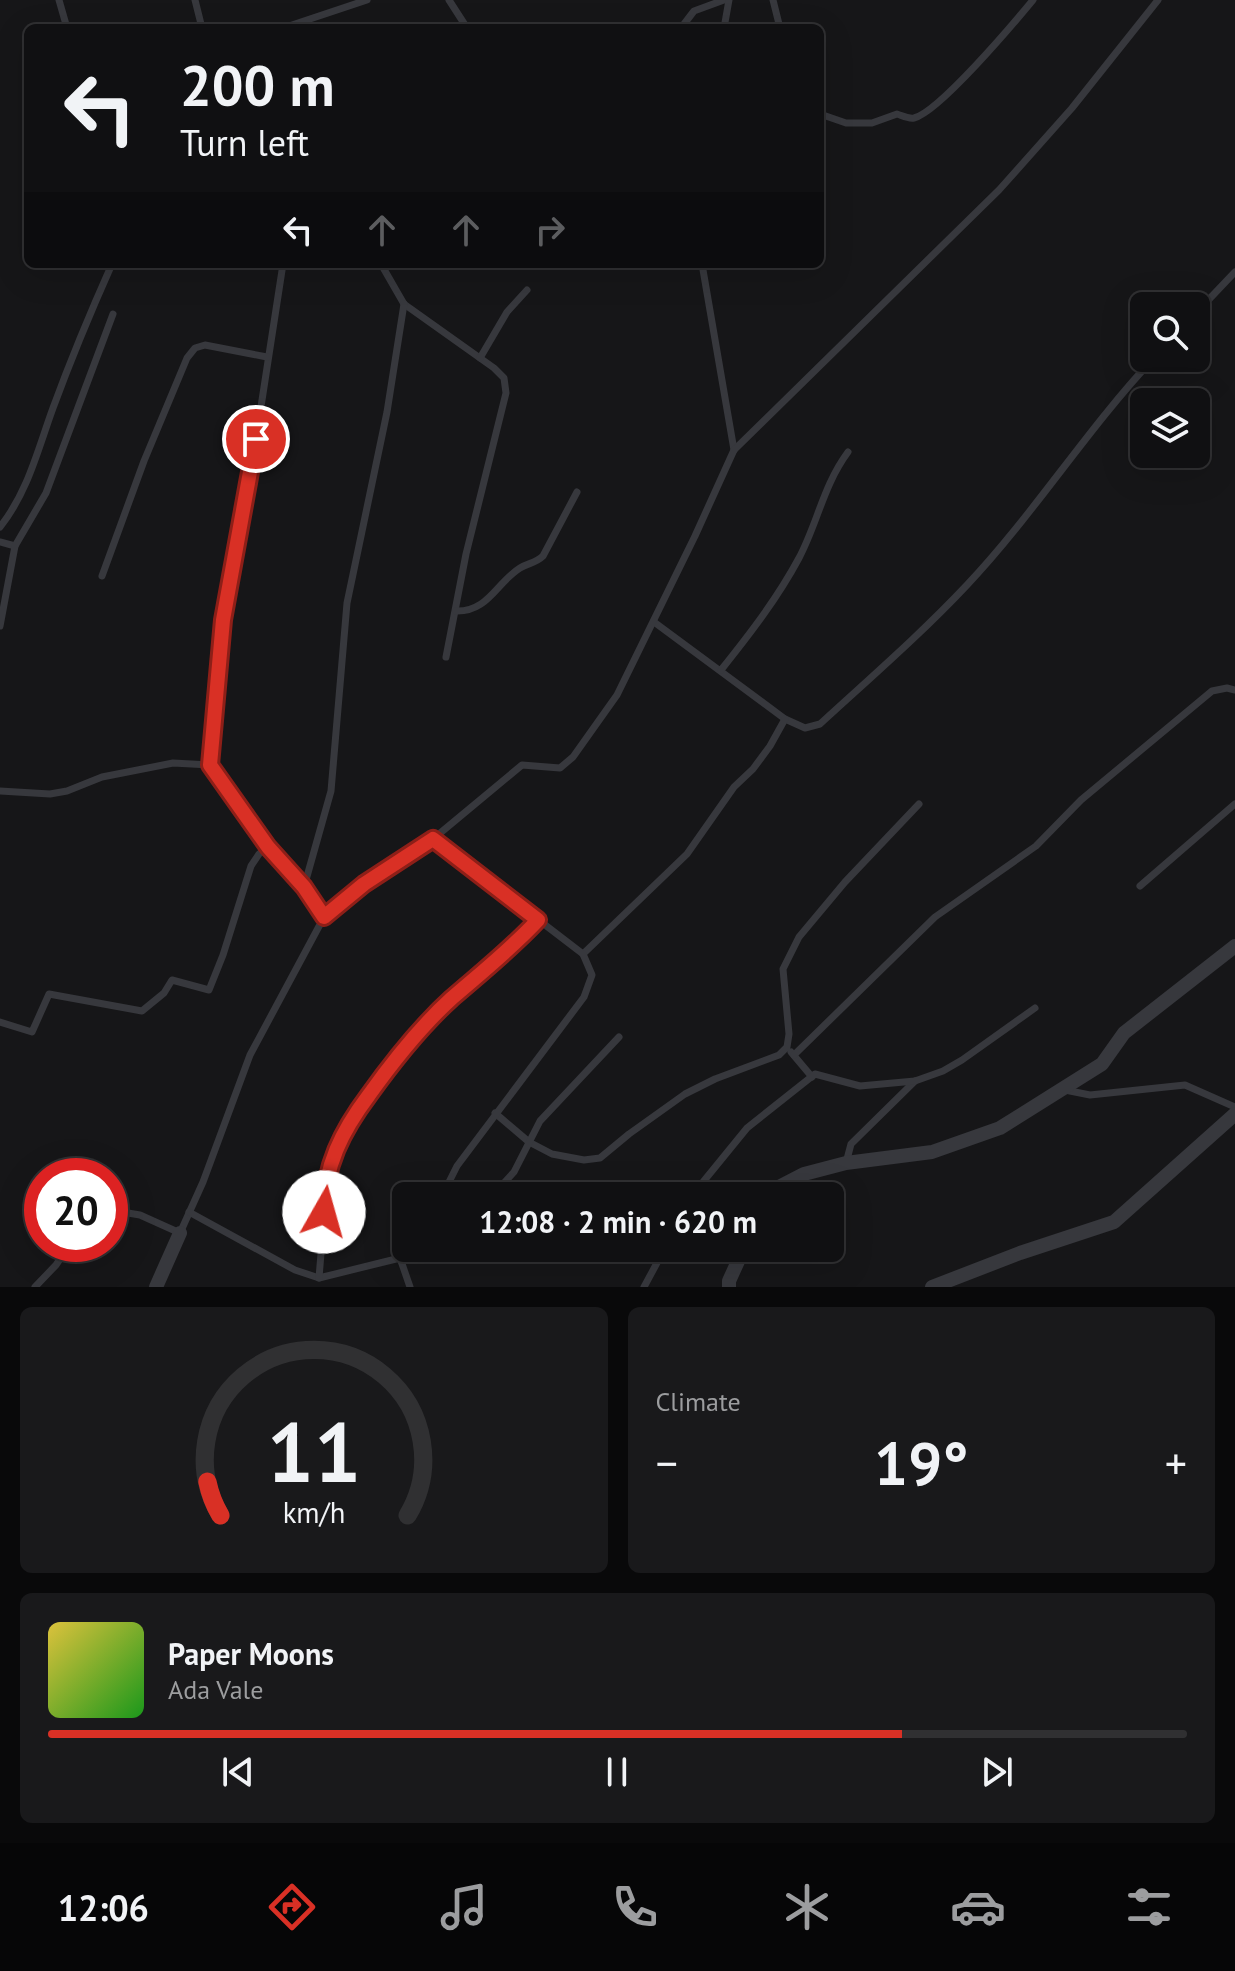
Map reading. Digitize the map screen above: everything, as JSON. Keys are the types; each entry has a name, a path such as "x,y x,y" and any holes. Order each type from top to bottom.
{"street":[{"path":"789,1182 804,1174 846,1163 932,1152 1000,1128 1102,1064 1124,1033 1235,946"},
{"path":"932,1287 1020,1253 1114,1222 1235,1114"},
{"path":"156,1287 180,1233"},
{"path":"729,1287 738,1262"}],"lane":[{"path":"59,0 66,24"},
{"path":"195,0 201,24"},
{"path":"295,24 367,0"},
{"path":"449,0 464,24"},
{"path":"684,24 694,11 727,0 724,24"},
{"path":"773,0 779,24"},
{"path":"824,115 846,123 872,123 897,114 909,119 919,116 961,81 1033,0"},
{"path":"128,1213 140,1215 180,1233 250,1055 324,917 364,884 433,839 522,765 554,769 573,757 617,695 734,450 999,190 1072,108 1158,0"},
{"path":"0,527 19,498 28,477 53,407 110,268"},
{"path":"282,268 256,439 223,620 210,765 268,847 304,887 324,917"},
{"path":"383,268 404,304 504,378 506,393 466,554 446,657"},
{"path":"703,268 734,450"},
{"path":"1210,298 1235,272"},
{"path":"480,358 507,312 527,290"},
{"path":"304,887 331,791 347,603 387,412 404,304"},
{"path":"0,626 15,546 46,493 113,314"},
{"path":"102,576 144,461 187,358 195,348 205,345 267,357"},
{"path":"654,622 785,719 805,728 820,724 967,585 1141,372"},
{"path":"721,670 760,621 799,559 822,497 848,452"},
{"path":"456,611 468,611 481,605 519,569 537,562 577,492"},
{"path":"0,542 15,546"},
{"path":"794,1055 935,917 1036,846 1081,800 1212,691 1235,690"},
{"path":"583,954 687,854 734,787 753,769 770,746 785,719"},
{"path":"0,791 50,794 67,791 102,777 154,766 182,763 210,765"},
{"path":"495,1113 529,1142 552,1154 584,1160 600,1158 685,1094 779,1055 787,1047 789,1034 783,969 799,937 845,882 919,804"},
{"path":"1140,886 1235,804"},
{"path":"433,839 583,954 592,975 584,997 495,1113 449,1182"},
{"path":"0,1022 32,1032 49,994 142,1011 164,993 172,980 209,990 251,866 268,847"},
{"path":"319,1278 327,1180 345,1127 415,1036 453,998 496,963 538,920"},
{"path":"703,1182 747,1128 815,1074 860,1086 915,1081 962,1060 1035,1008"},
{"path":"505,1182 514,1172 540,1121 619,1037"},
{"path":"787,1047 812,1077"},
{"path":"846,1163 851,1144 915,1081"},
{"path":"1063,1089 1090,1095 1185,1085 1235,1107"},
{"path":"189,1212 295,1270 319,1278 392,1260"},
{"path":"35,1287 58,1262"},
{"path":"401,1262 410,1287"},
{"path":"644,1287 657,1262"}],"route":[{"path":"256,439 223,620 210,765 268,847 304,887 324,917 364,884 433,839 538,920 496,963 453,998 415,1036 355,1112 345,1127 332,1161 324,1212"}]}
